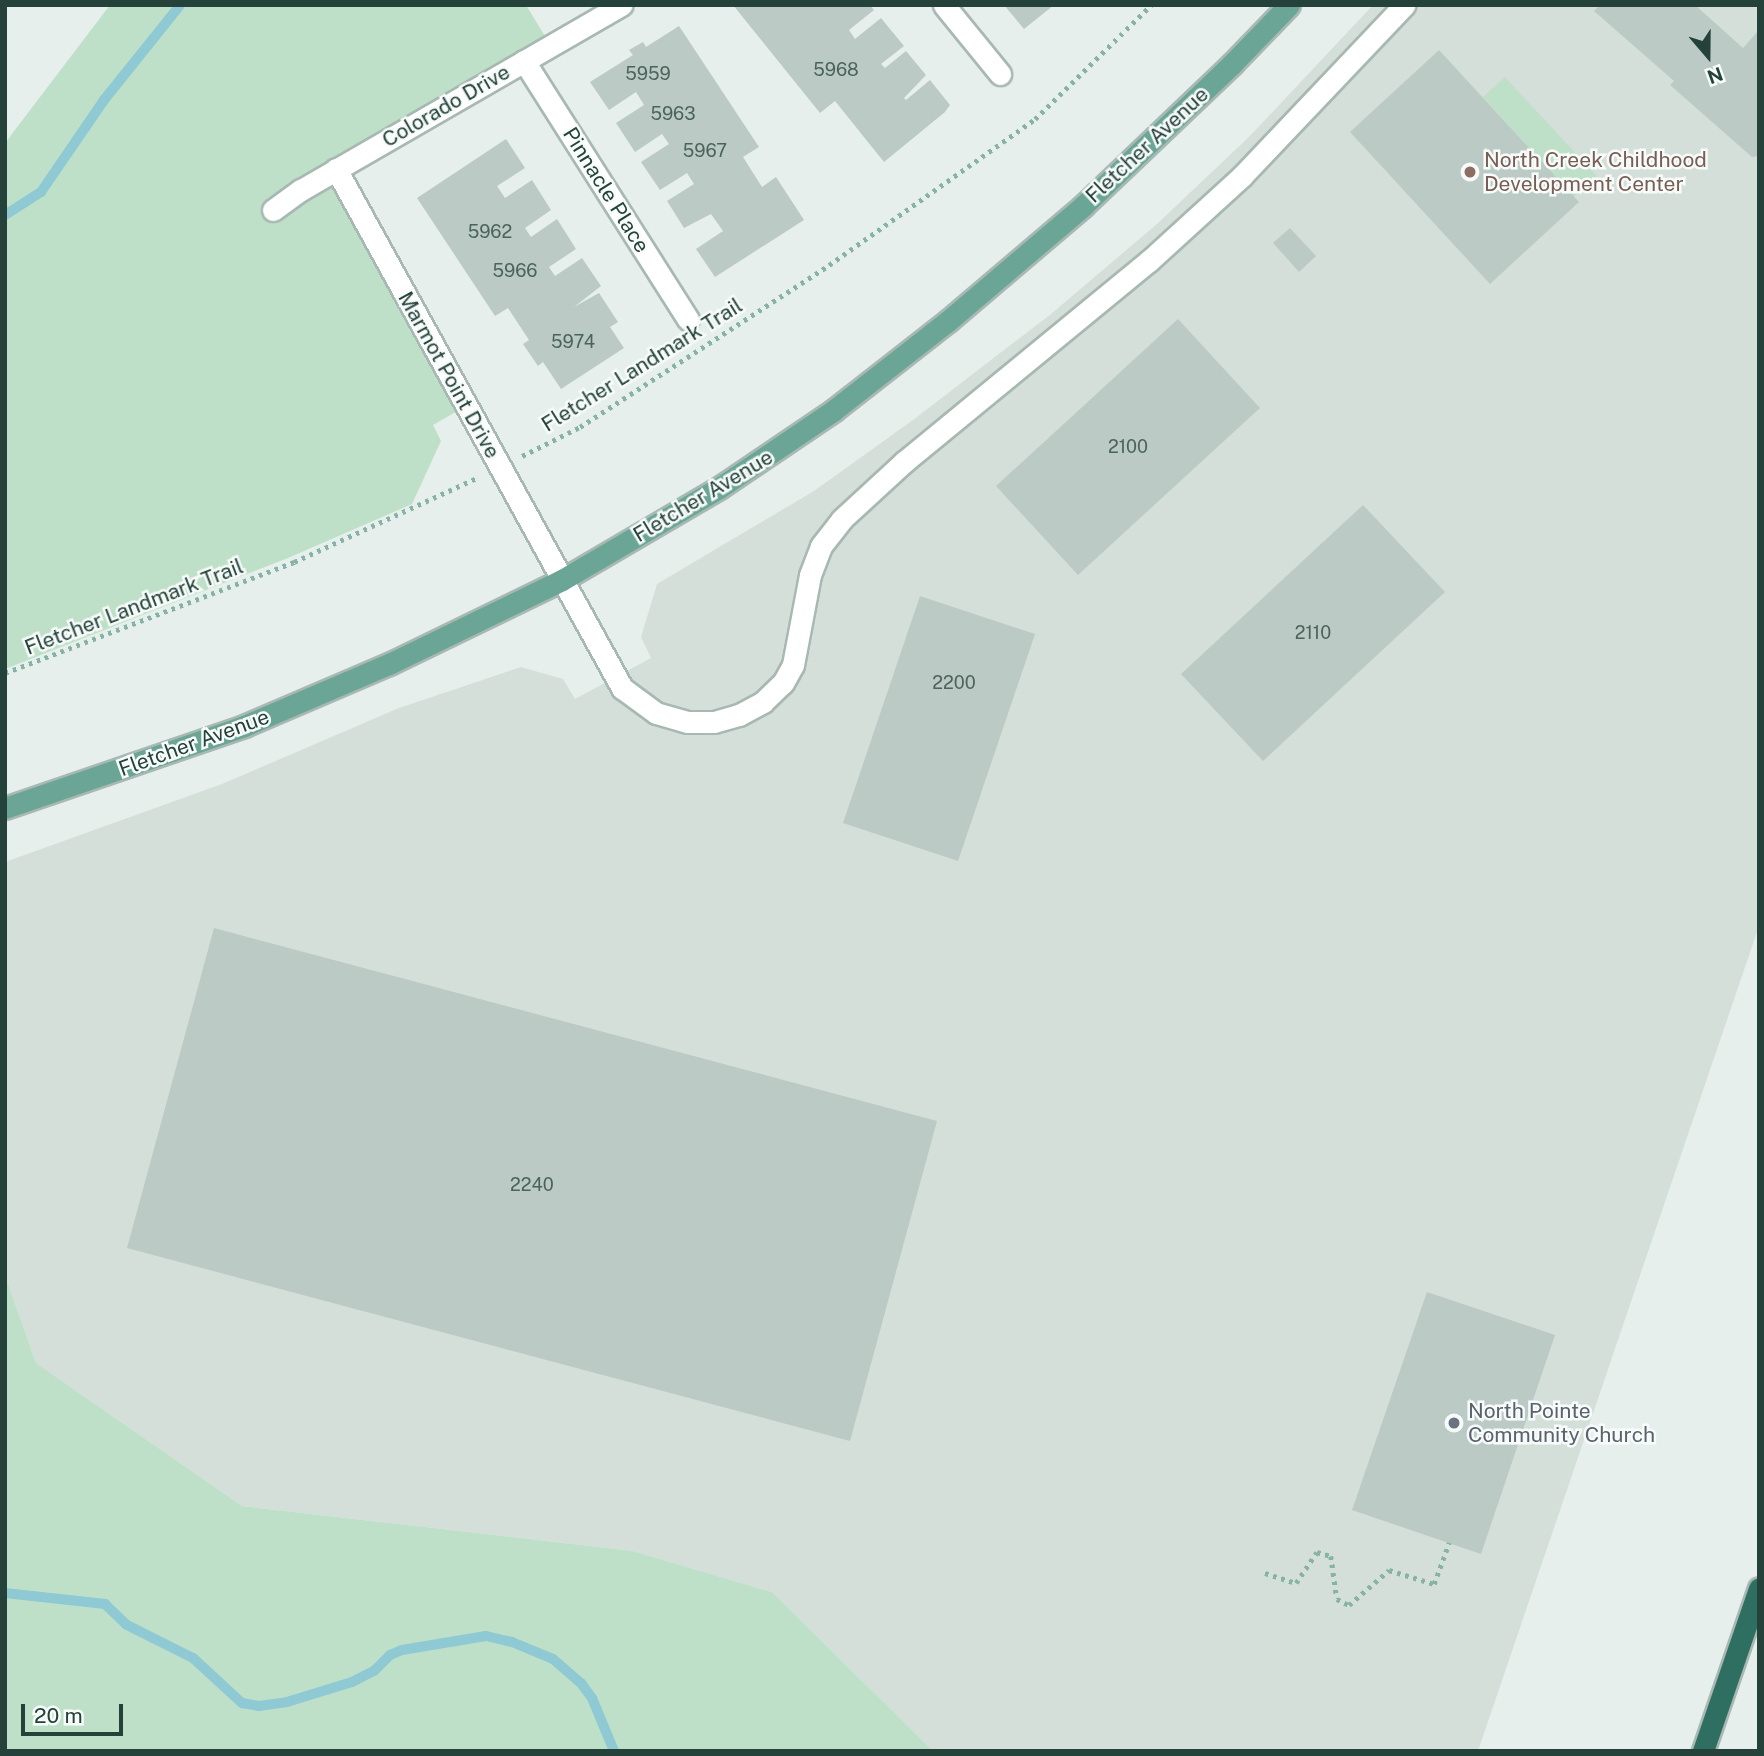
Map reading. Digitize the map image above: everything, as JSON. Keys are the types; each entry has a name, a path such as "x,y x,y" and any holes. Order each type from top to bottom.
{"highway":[{"path":"1703,1751 1759,1588"}],"main road":[{"name":"Fletcher Avenue","path":"5,808 166,754 288,709 389,664 562,580 740,474 880,376 1083,206 1232,64 1289,5"}],"lane":[{"name":"Colorado Drive","path":"273,210 336,169 621,5"},
{"path":"944,5 1000,74"},
{"name":"Marmot Point Drive","path":"336,169 616,679 636,701 656,713 688,722 713,722 739,715 763,702 783,683 793,665 810,575 821,546 842,519 904,462 1024,366 1214,202 1317,100 1404,5"},
{"name":"Pinnacle Place","path":"524,61 688,319"}],"path":[{"name":"Fletcher Landmark Trail","path":"5,673 294,562 428,503 580,427 829,265 1035,119 1150,5"},
{"path":"1265,1573 1296,1583 1317,1552 1331,1556 1337,1599 1349,1605 1389,1570 1434,1584 1449,1543"}],"shaded area":[{"path":"1373,5 1759,5 1759,926 1478,1751 933,1751 772,1592 633,1551 242,1506 36,1363 5,1275 5,862 222,784 399,708 521,667 563,679 575,699 651,658 641,637 657,584 814,491 913,420 1051,314 1157,224 1251,135"}],"green space":[{"path":"110,5 526,5 551,46 336,169 466,406 433,425 441,441 412,504 288,558 5,669 5,143"},
{"path":"1505,77 1597,176 1574,197 1483,97"},
{"path":"5,1275 36,1363 242,1506 633,1551 772,1592 933,1751 5,1751"}],"building":[{"path":"733,5 870,5 874,10 849,30 855,39 881,18 904,46 881,64 885,68 906,51 926,75 904,98 906,100 930,80 950,105 884,162 835,101 820,113"},
{"path":"1004,5 1054,5 1024,29"},
{"path":"1600,5 1695,5 1743,48 1759,30 1759,156 1752,157 1670,85 1674,81 1594,11"},
{"path":"679,26 759,147 743,157 762,187 776,177 804,220 715,277 696,249 723,231 711,214 684,228 667,201 694,184 687,173 660,190 641,162 669,144 662,134 635,152 616,123 644,105 636,92 609,110 590,82 633,55 629,50 643,42 646,47"},
{"path":"1439,50 1579,202 1490,284 1350,132"},
{"path":"506,139 525,168 497,186 505,198 532,180 551,210 525,228 531,237 557,219 576,249 549,267 555,276 582,258 601,286 574,307 599,293 618,322 610,327 624,348 561,389 543,362 538,366 523,344 529,340 508,308 495,316 417,198"},
{"path":"1290,228 1316,256 1299,272 1273,243"},
{"path":"1178,319 1260,408 1078,575 996,486"},
{"path":"1363,505 1445,592 1263,761 1181,674"},
{"path":"920,596 1035,634 958,861 843,823"},
{"path":"214,928 937,1121 850,1441 127,1248"},
{"name":"North Pointe Community Church","path":"1427,1292 1555,1335 1481,1554 1352,1510"}],"waterway":[{"path":"5,215 41,192 104,100 180,5"},
{"path":"5,1593 105,1604 127,1625 193,1658 242,1703 259,1706 287,1702 352,1682 374,1671 390,1655 402,1650 486,1636 512,1642 553,1659 581,1683 592,1698 614,1751"}],"place":[{"name":"North Creek Childhood Development Center","path":"1470,172"},
{"name":"North Pointe Community Church","path":"1454,1423"}]}
